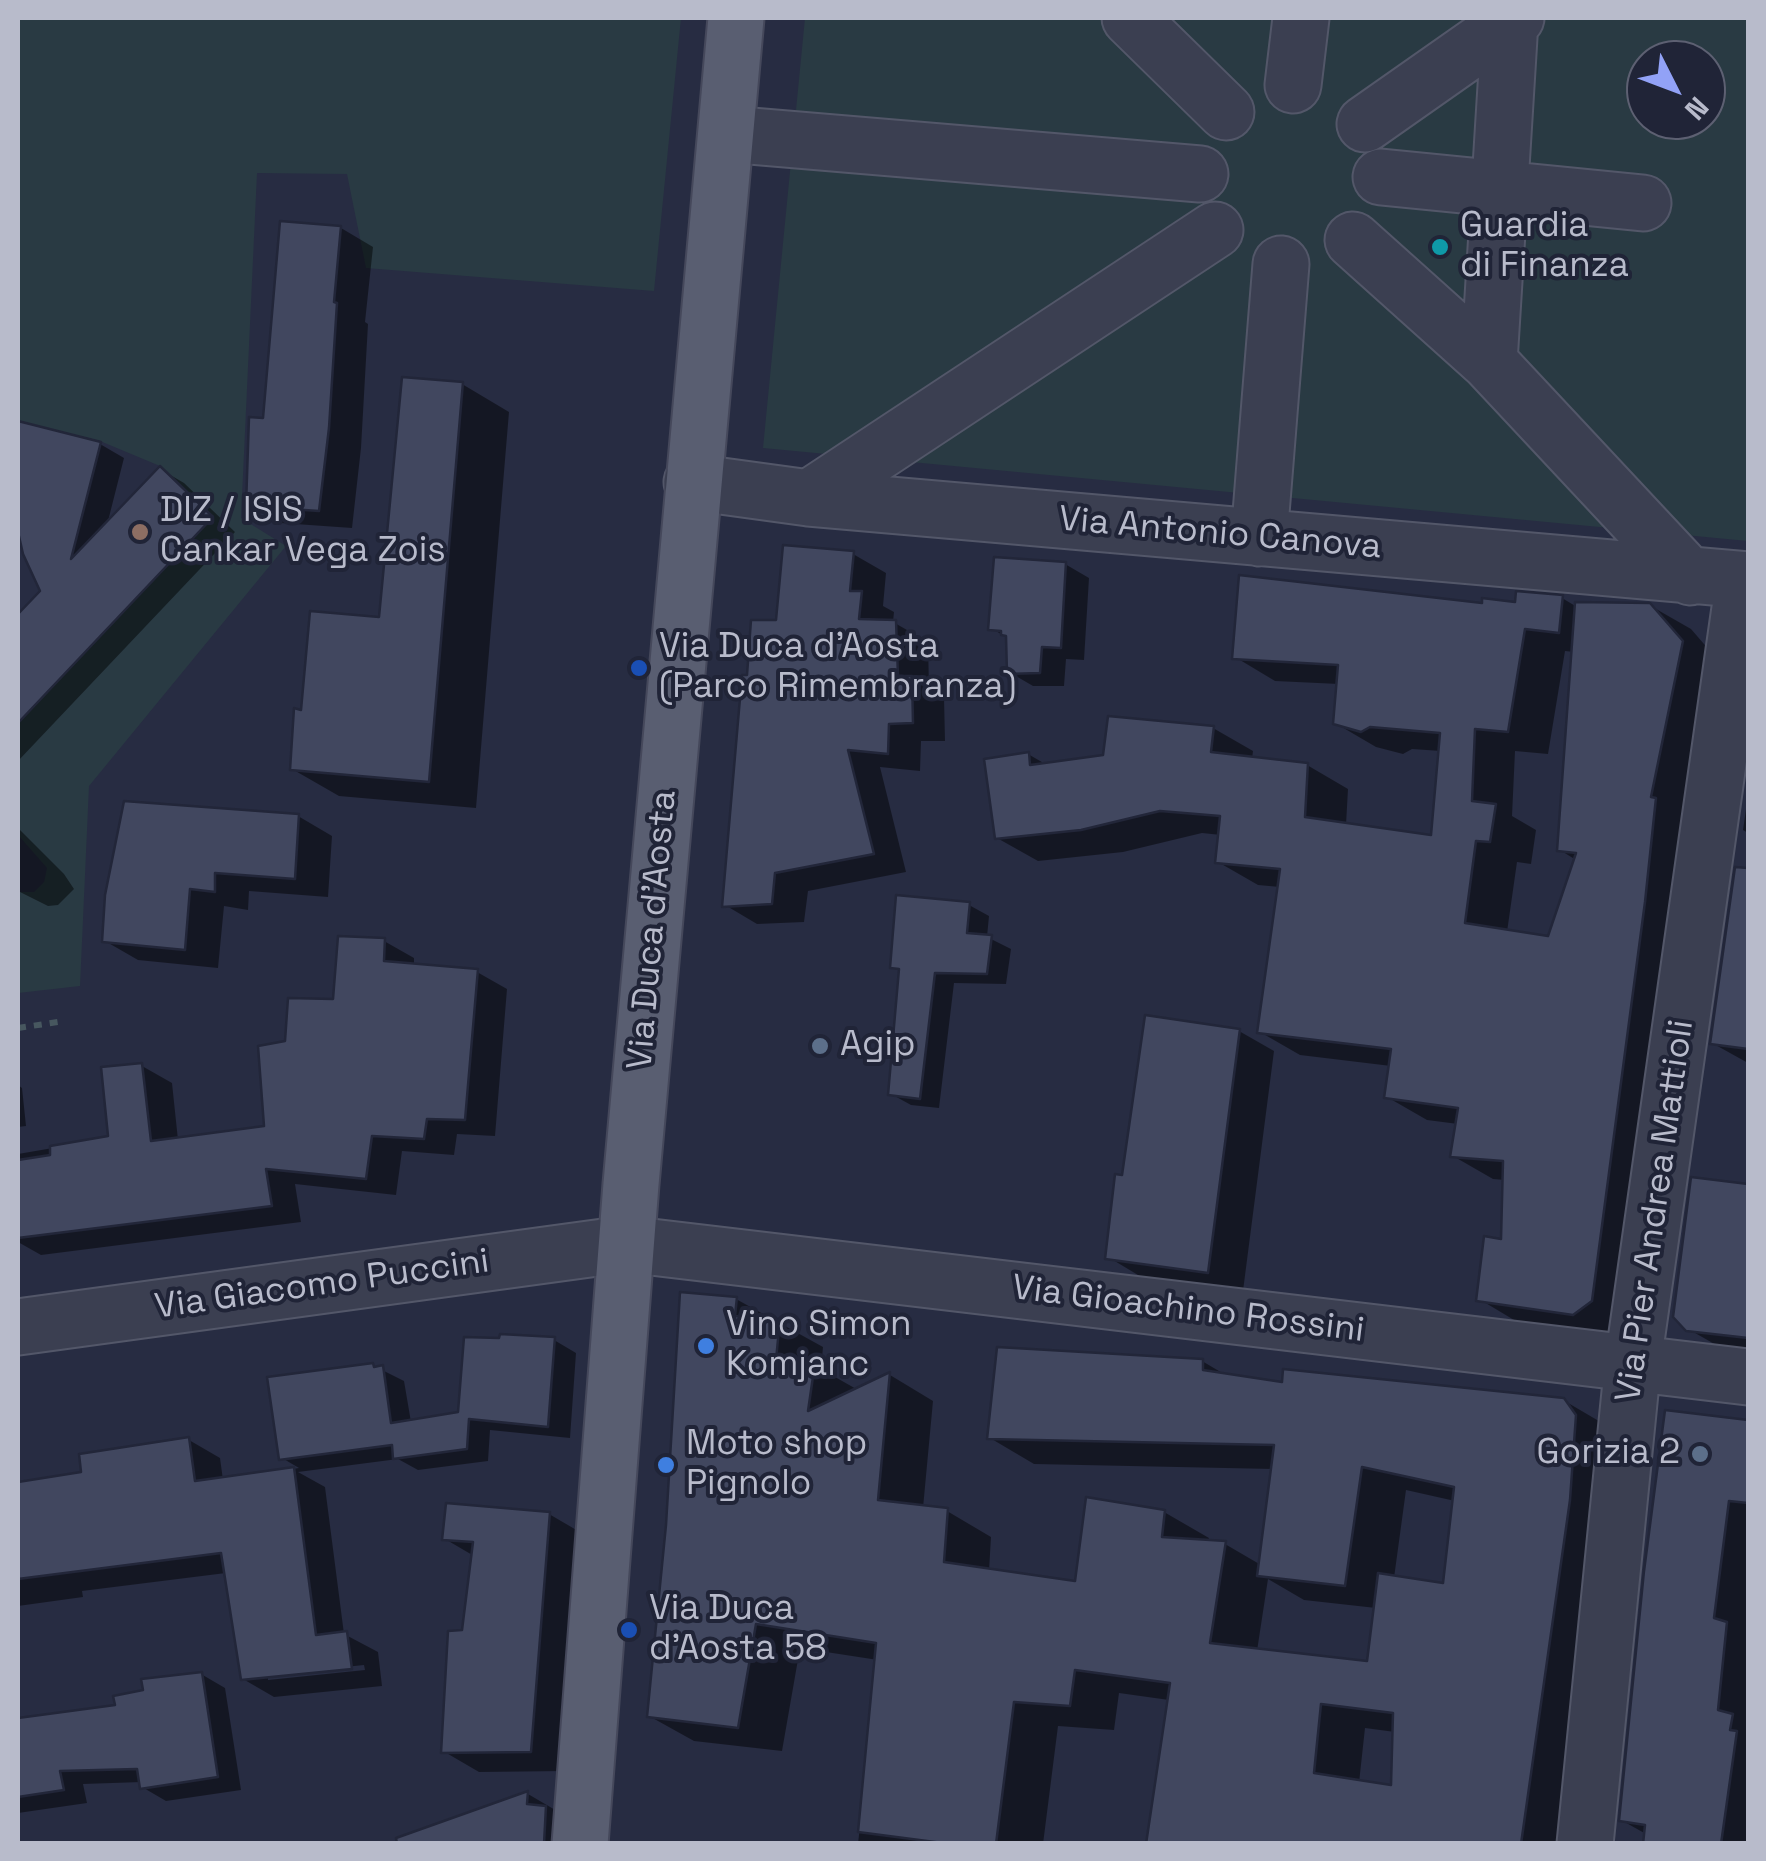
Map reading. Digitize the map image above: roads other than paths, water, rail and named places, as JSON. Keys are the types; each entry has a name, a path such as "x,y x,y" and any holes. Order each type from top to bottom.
{"main road":[{"name":"Via Duca d'Aosta","path":"580,1844 626,1244 736,18"}],"street":[{"path":"1130,18 1226,112"},
{"path":"1293,85 1301,18"},
{"path":"1366,124 1513,19"},
{"path":"1489,362 1513,19"},
{"path":"727,134 1200,174"},
{"path":"1381,177 1643,203"},
{"path":"809,498 1216,230"},
{"path":"1354,240 1489,362 1690,576"},
{"path":"1259,538 1281,264"},
{"name":"Via Antonio Canova","path":"692,482 809,498 1746,580"},
{"name":"Via Pier Andrea Mattioli","path":"1586,1844 1633,1362 1746,580"},
{"name":"Via Giacomo Puccini","path":"18,1327 626,1244"},
{"name":"Via Gioachino Rossini","path":"626,1244 1748,1378"}],"place":[{"name":"Guardia di Finanza","path":"1440,247"},
{"name":"DIZ / ISIS Cankar Vega Zois","path":"140,532"},
{"name":"Via Duca d'Aosta (Parco Rimembranza)","path":"639,668"},
{"name":"Agip","path":"820,1046"},
{"name":"Vino Simon Komjanc","path":"706,1346"},
{"name":"Gorizia 2","path":"1700,1454"},
{"name":"Moto shop Pignolo","path":"666,1465"},
{"name":"Via Duca d'Aosta 58","path":"629,1630"}]}
